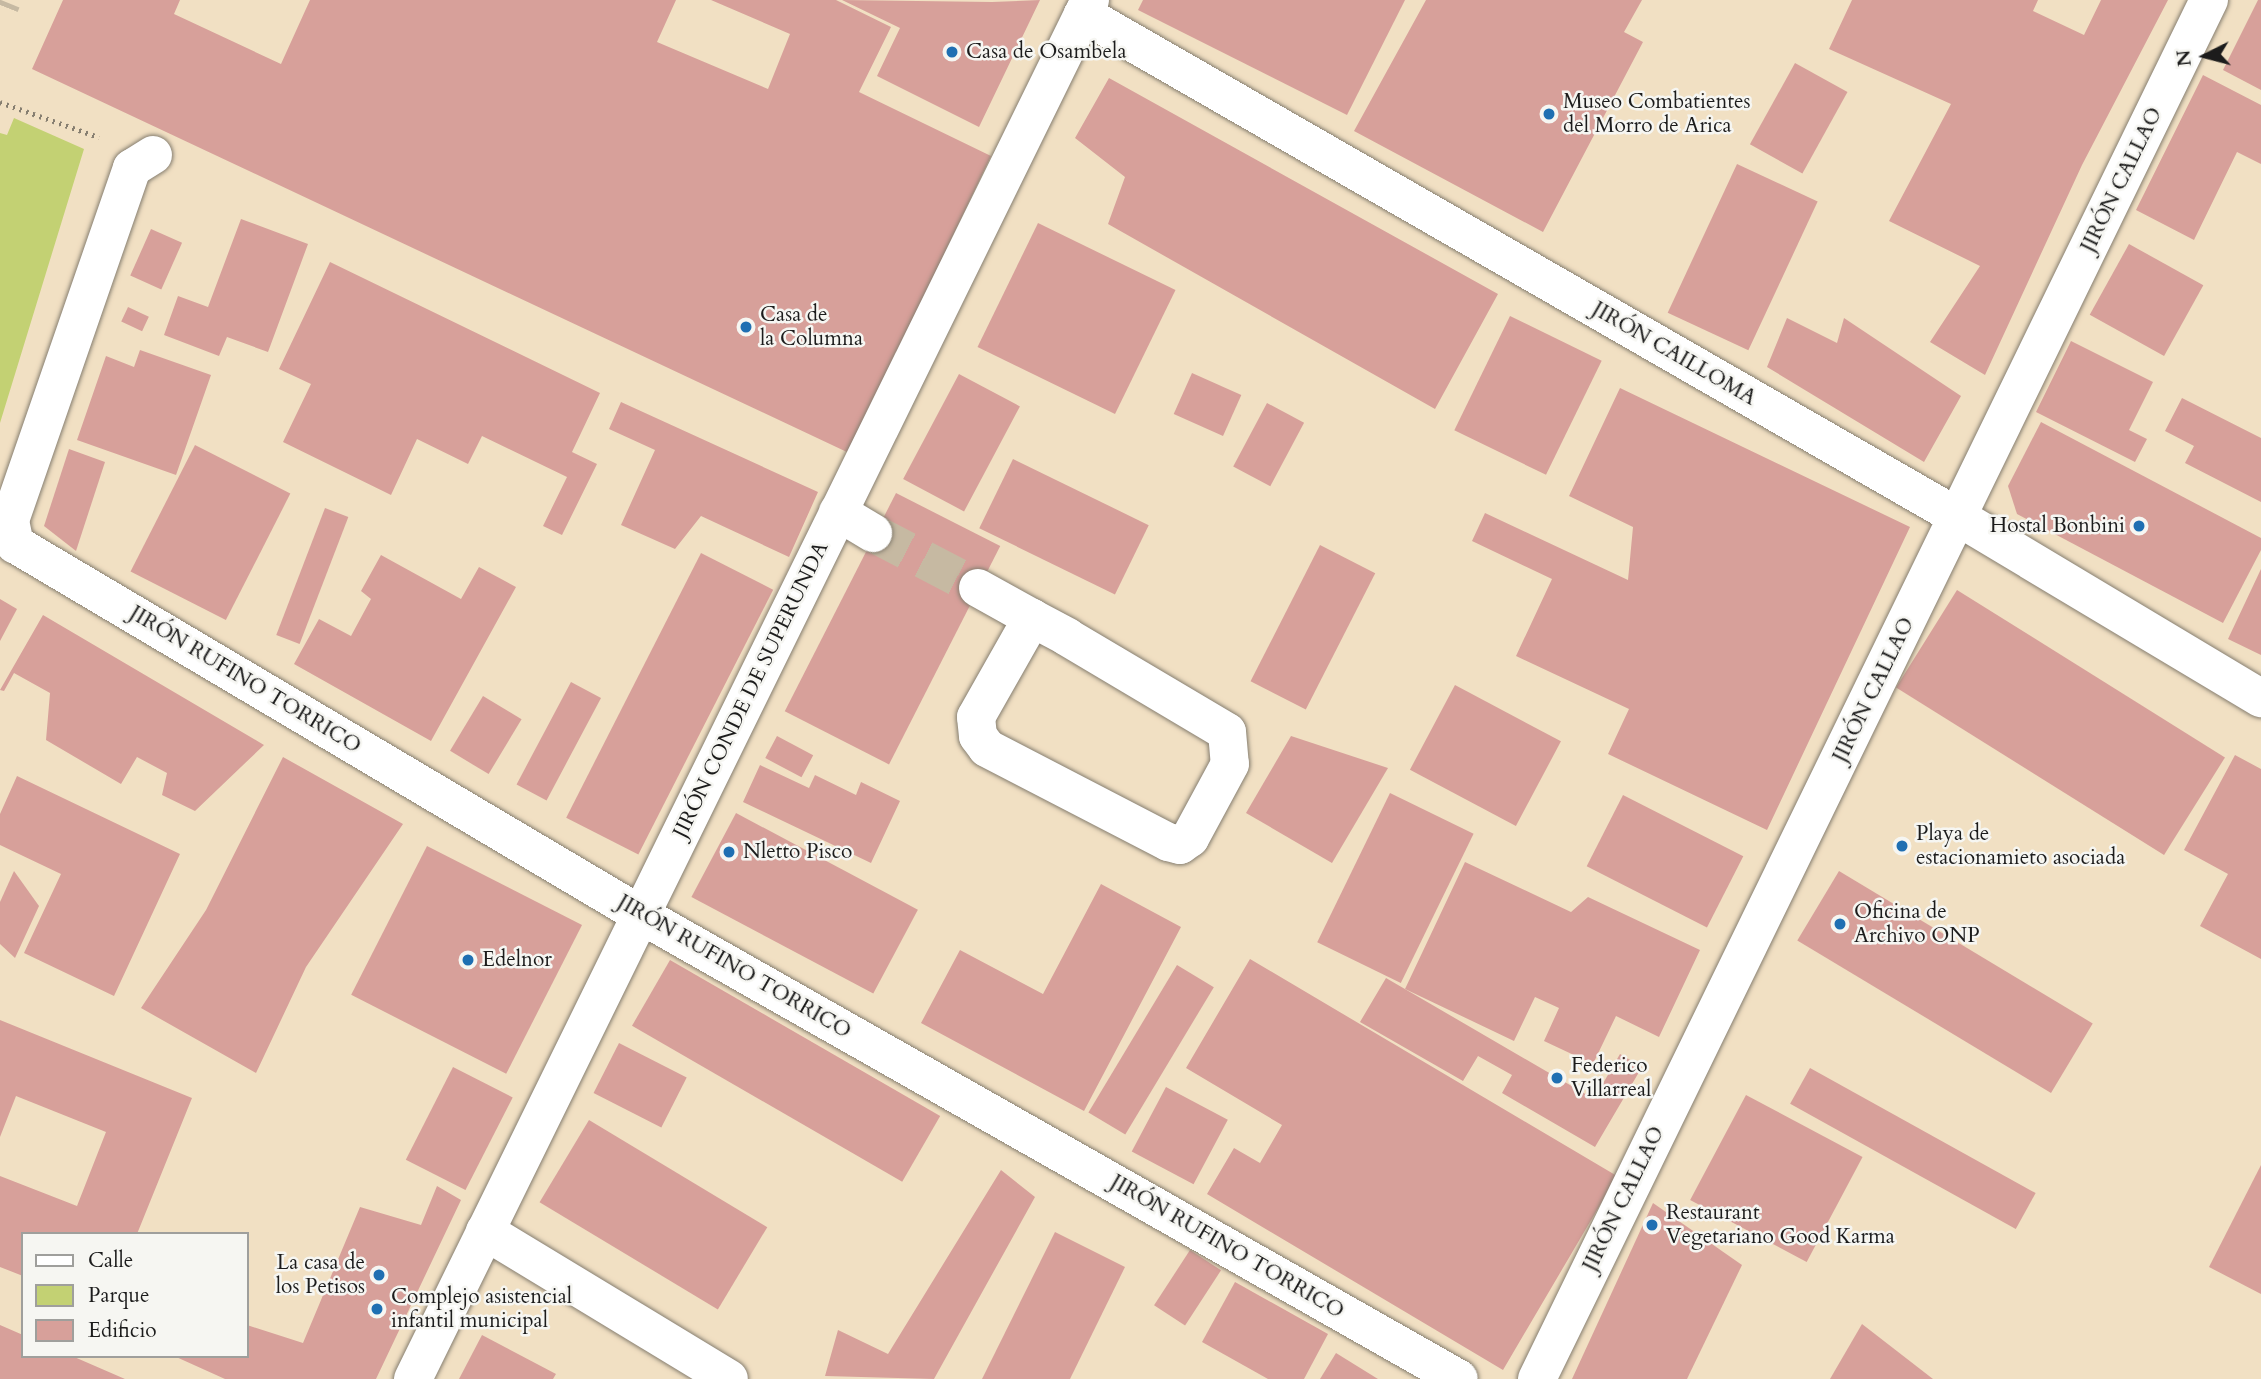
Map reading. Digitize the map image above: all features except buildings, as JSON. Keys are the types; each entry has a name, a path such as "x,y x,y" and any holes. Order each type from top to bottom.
{"street":[{"name":"JIRÓN CALLAO","path":"1536,1379 2209,0"},
{"name":"JIRÓN CAILLOMA","path":"1086,7 1958,517 2261,698"},
{"name":"JIRÓN CONDE DE SUPERUNDA","path":"412,1379 1086,7"},
{"name":"JIRÓN RUFINO TORRICO","path":"153,155 132,168 10,521 15,544 641,915 1460,1379"},
{"path":"838,512 873,533"},
{"path":"978,588 1032,618 1227,732 1230,764 1191,838 1180,845 1168,842 987,748 978,736 976,717 1032,618"},
{"path":"485,1231 729,1379"}],"path":[{"path":"0,102 153,155"}],"green space":[{"path":"14,118 84,149 0,423 0,133 7,135"}],"tunnel":[{"path":"0,5 2,0"},
{"path":"873,533 978,588"}],"place":[{"name":"Casa de Osambela","path":"952,52"},
{"name":"Museo Combatientes del Morro de Arica","path":"1549,114"},
{"name":"Casa de la Columna","path":"746,327"},
{"name":"Hostal Bonbini","path":"2139,526"},
{"name":"Playa de estacionamieto asociada","path":"1902,846"},
{"name":"Nletto Pisco","path":"729,852"},
{"name":"Oficina de Archivo ONP","path":"1840,924"},
{"name":"Edelnor","path":"468,960"},
{"name":"Federico Villarreal","path":"1557,1078"},
{"name":"Restaurant Vegetariano Good Karma","path":"1652,1225"},
{"name":"La casa de los Petisos","path":"379,1275"},
{"name":"Complejo asistencial infantil municipal","path":"377,1309"}]}
